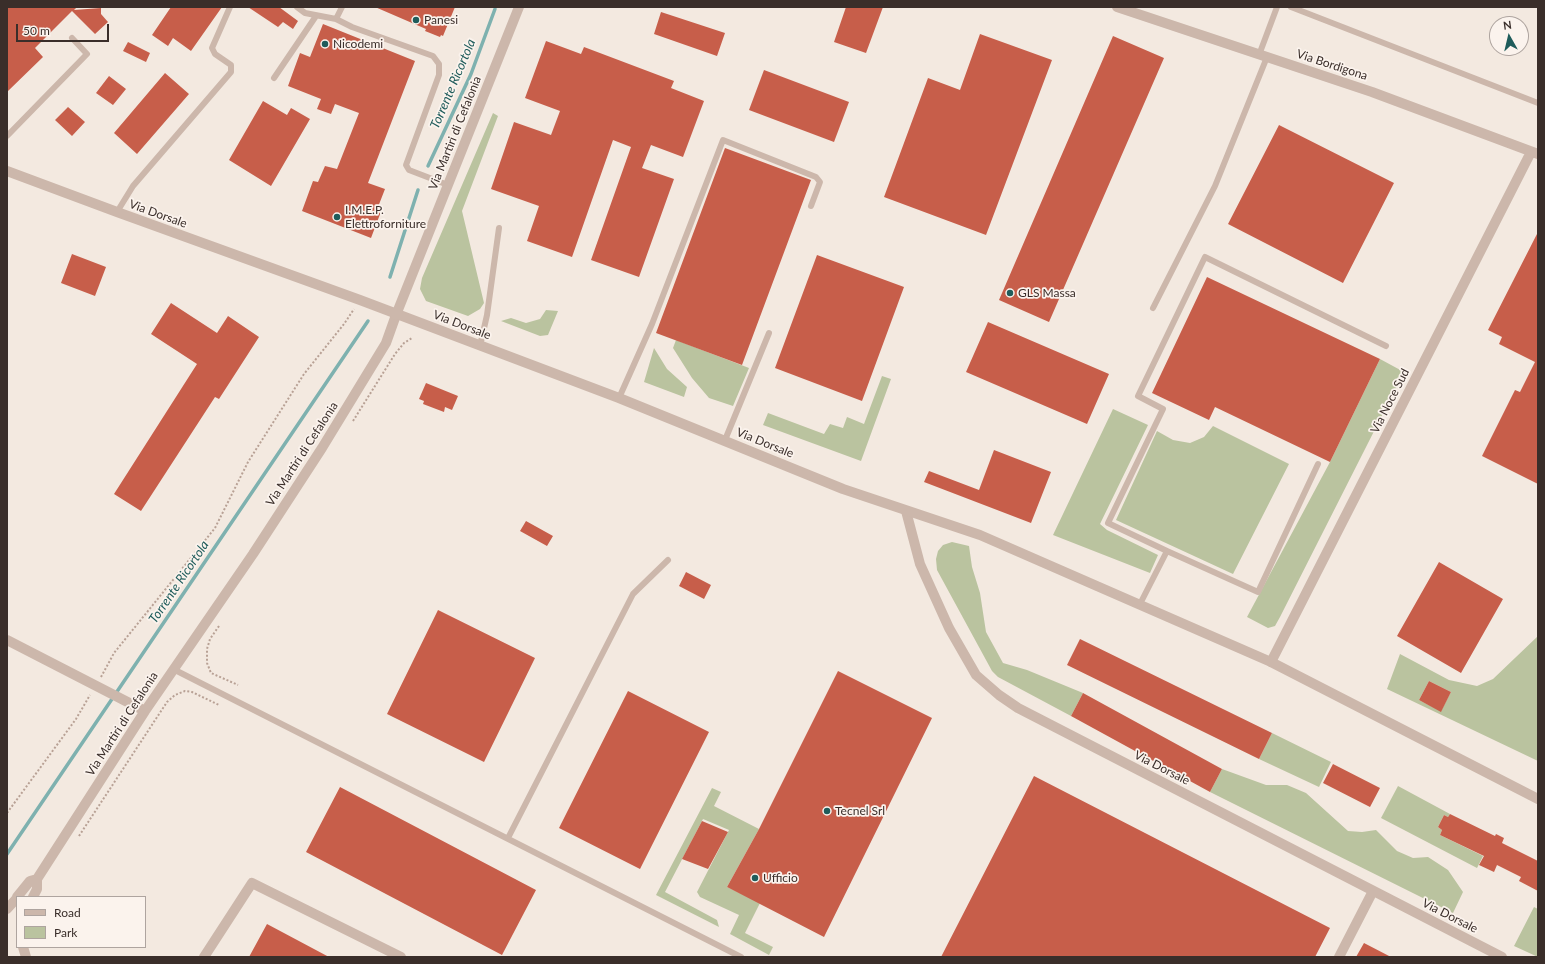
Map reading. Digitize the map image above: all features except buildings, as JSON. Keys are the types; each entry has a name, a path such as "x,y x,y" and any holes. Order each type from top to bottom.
{"street":[{"name":"Via Martiri di Cefalonia","path":"34,896 37,890 37,879 144,711 253,554 322,448 386,342 519,7"},
{"name":"Via Bordigona","path":"1117,7 1372,92 1534,153"},
{"name":"Via Noce Sud","path":"1271,662 1534,153"},
{"name":"Via Dorsale","path":"7,171 360,300 619,398 843,489 980,535 1271,662 1538,798"},
{"name":"Via Dorsale","path":"906,511 920,564 949,628 968,664 987,686 1018,708 1502,957"},
{"name":"Via Martiri di Cefalonia","path":"7,640 144,711"},
{"name":"Via Martiri di Cefalonia","path":"18,896 30,881 37,879"},
{"path":"204,957 252,883 401,957"},
{"path":"1339,957 1373,891"},
{"name":"Via Martiri di Cefalonia","path":"7,910 16,898"}],"lane":[{"path":"117,212 133,186 231,72 231,65 215,54 212,48 230,7"},
{"path":"297,7 316,16 336,19 434,56 439,64 439,75 406,165 408,170 448,185"},
{"path":"336,19 342,7"},
{"path":"1153,308 1215,186 1263,56 1276,7"},
{"path":"1291,7 1538,103"},
{"path":"274,78 316,16"},
{"path":"7,136 87,54 72,38"},
{"path":"619,398 652,324 723,140 816,177 820,182 811,206"},
{"path":"480,346 487,315 499,228"},
{"path":"1318,464 1258,592 1108,523 1163,409 1138,396 1205,257 1386,346"},
{"path":"725,440 769,333"},
{"path":"1140,604 1166,551"},
{"path":"508,838 633,594 668,560"},
{"path":"173,669 741,957"}],"path":[{"path":"7,813 100,687 114,653 215,528 248,462 304,374 344,324 360,300"},
{"path":"351,424 395,354 404,343 412,338"},
{"path":"223,619 210,639 207,649 207,663 211,673 238,684"},
{"path":"75,842 166,702 175,695 185,691 192,692 220,705"},
{"path":"78,837 164,705 172,696 182,692 190,691 203,696"}],"green space":[{"path":"493,113 498,116 462,211 484,303 480,309 468,316 426,301 420,289 422,278"},
{"path":"546,310 558,311 548,335 540,336 501,321 511,318 526,323 540,319"},
{"path":"676,340 749,368 733,406 709,398 692,378 673,348"},
{"path":"654,348 667,369 687,387 684,397 644,382"},
{"path":"1380,359 1404,372 1280,617 1275,626 1268,628 1247,617 1330,462"},
{"path":"882,376 891,379 861,461 763,425 768,413 824,434 830,424 843,428 847,417 864,424"},
{"path":"1113,409 1148,425 1100,524 1107,530 1158,555 1150,573 1053,535"},
{"path":"1213,426 1289,464 1233,574 1116,520 1157,431 1173,440 1190,443 1204,437"},
{"path":"952,542 969,546 972,567 980,593 986,632 1003,663 1027,670 1083,693 1071,716 998,677 992,671 937,570 936,559 938,551 943,545"},
{"path":"1538,636 1538,761 1387,689 1400,654 1449,680 1477,686 1493,679","holes":["1429,681 1451,692 1441,711 1419,700"]},
{"path":"1272,733 1331,762 1319,787 1259,759"},
{"path":"1222,769 1266,785 1287,785 1306,793 1348,831 1362,832 1376,830 1397,851 1413,858 1428,857 1448,870 1463,892 1453,913 1210,792"},
{"path":"1398,786 1450,814 1448,817 1444,815 1438,827 1442,830 1440,835 1483,856 1477,868 1381,818"},
{"path":"712,788 721,792 714,806 759,829 727,887 760,903 745,933 773,947 769,955 730,934 739,915 700,897 697,892 729,830 703,819 665,892 717,920 719,927 656,895"},
{"path":"1534,907 1538,909 1538,957 1514,946"}],"waterway":[{"name":"Torrente Ricortola","path":"428,166 471,74 495,9"},
{"name":"Torrente Ricortola","path":"390,277 418,190"},
{"name":"Torrente Ricortola","path":"7,854 368,321"}],"place":[{"name":"Panesi","path":"416,20"},
{"name":"Nicodemi","path":"325,44"},
{"name":"I.M.E.P. Elettroforniture","path":"337,217"},
{"name":"GLS Massa","path":"1010,293"},
{"name":"Tecnel Srl","path":"827,811"},
{"name":"Ufficio","path":"755,878"}]}
